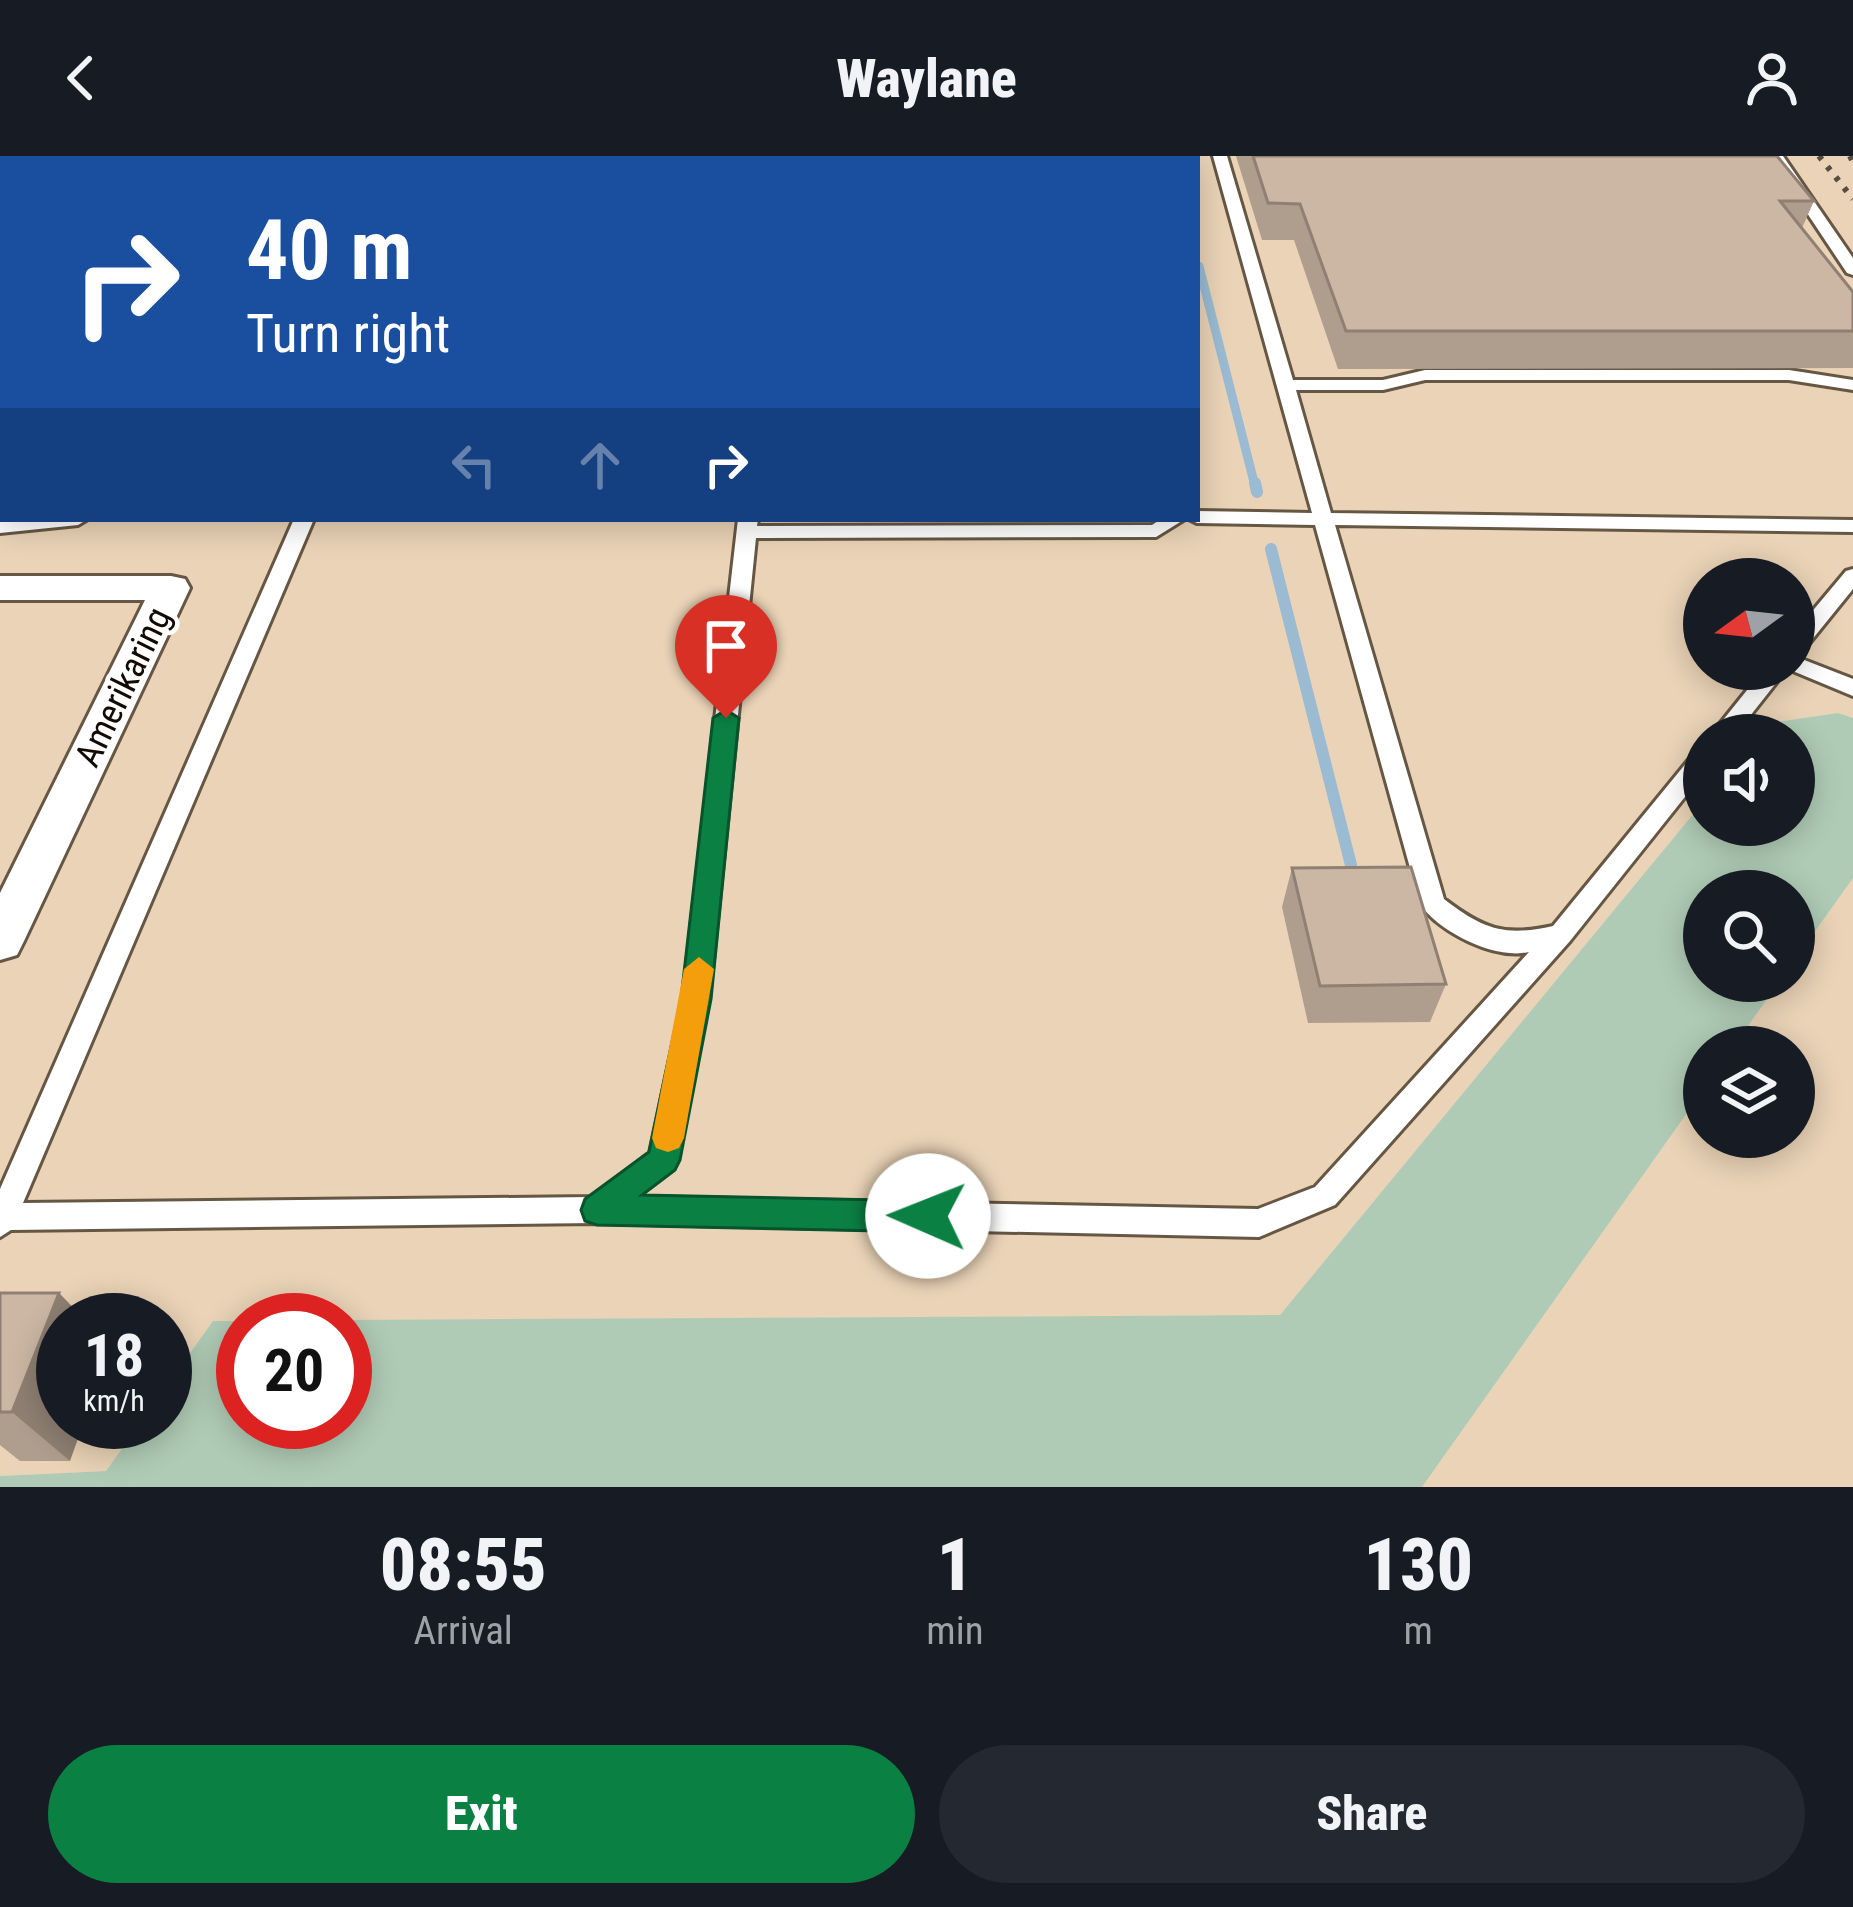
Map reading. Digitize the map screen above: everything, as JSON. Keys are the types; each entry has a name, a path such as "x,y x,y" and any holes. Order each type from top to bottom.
{"street":[{"name":"Amerikaring","path":"0,588 171,588 0,940"}],"lane":[{"path":"1220,156 1433,904 1468,932 1519,944 1561,934"},
{"path":"1776,156 1853,270"},
{"path":"1286,385 1383,385 1425,375 1790,375 1853,385"},
{"path":"1200,517 1325,523 1853,526"},
{"path":"0,527 64,522"},
{"path":"303,522 2,1220 597,1210 1259,1223 1325,1196 1561,934 1683,784"},
{"path":"597,1210 663,1160 696,999 747,525 1156,531 1170,522"},
{"path":"1815,622 1853,576"},
{"path":"1815,672 1853,688"},
{"path":"1739,714 1759,690"}],"shaded area":[{"path":"1200,156 1853,156 1853,718 1838,713 1683,714 1683,826 1280,1315 372,1320 372,1293 216,1293 216,1321 192,1350 192,1293 36,1293 36,1449 122,1449 106,1471 0,1476 0,522 1200,522"},
{"path":"1853,878 1853,1487 1422,1487 1683,1119 1683,1158 1815,1158 1815,1026 1748,1026 1765,1002 1815,1002 1815,931"}],"green space":[{"path":"1838,713 1853,718 1853,878 1815,931 1815,870 1683,870 1683,1002 1765,1002 1748,1026 1683,1026 1683,1119 1422,1487 0,1487 0,1476 106,1471 122,1449 192,1449 192,1350 213,1321 216,1449 372,1449 372,1320 1280,1315 1683,826 1683,846 1815,846 1815,716"}],"building":[{"path":"1253,156 1777,156 1814,201 1780,201 1853,292 1853,331 1346,331 1300,204 1268,203"},
{"path":"1411,867 1446,984 1320,986 1292,868"},
{"path":"0,1293 36,1293 36,1351 12,1412 0,1412"}],"waterway":[{"path":"1200,270 1255,486"},
{"path":"1255,483 1257,492"},
{"path":"1271,549 1351,865"}],"railway":[{"path":"1819,156 1853,199"},
{"path":"1850,156 1853,162"}],"slow traffic":[{"path":"668,1138 699,969"}],"route":[{"path":"726,718 696,999 663,1160 597,1210 928,1216"}]}
